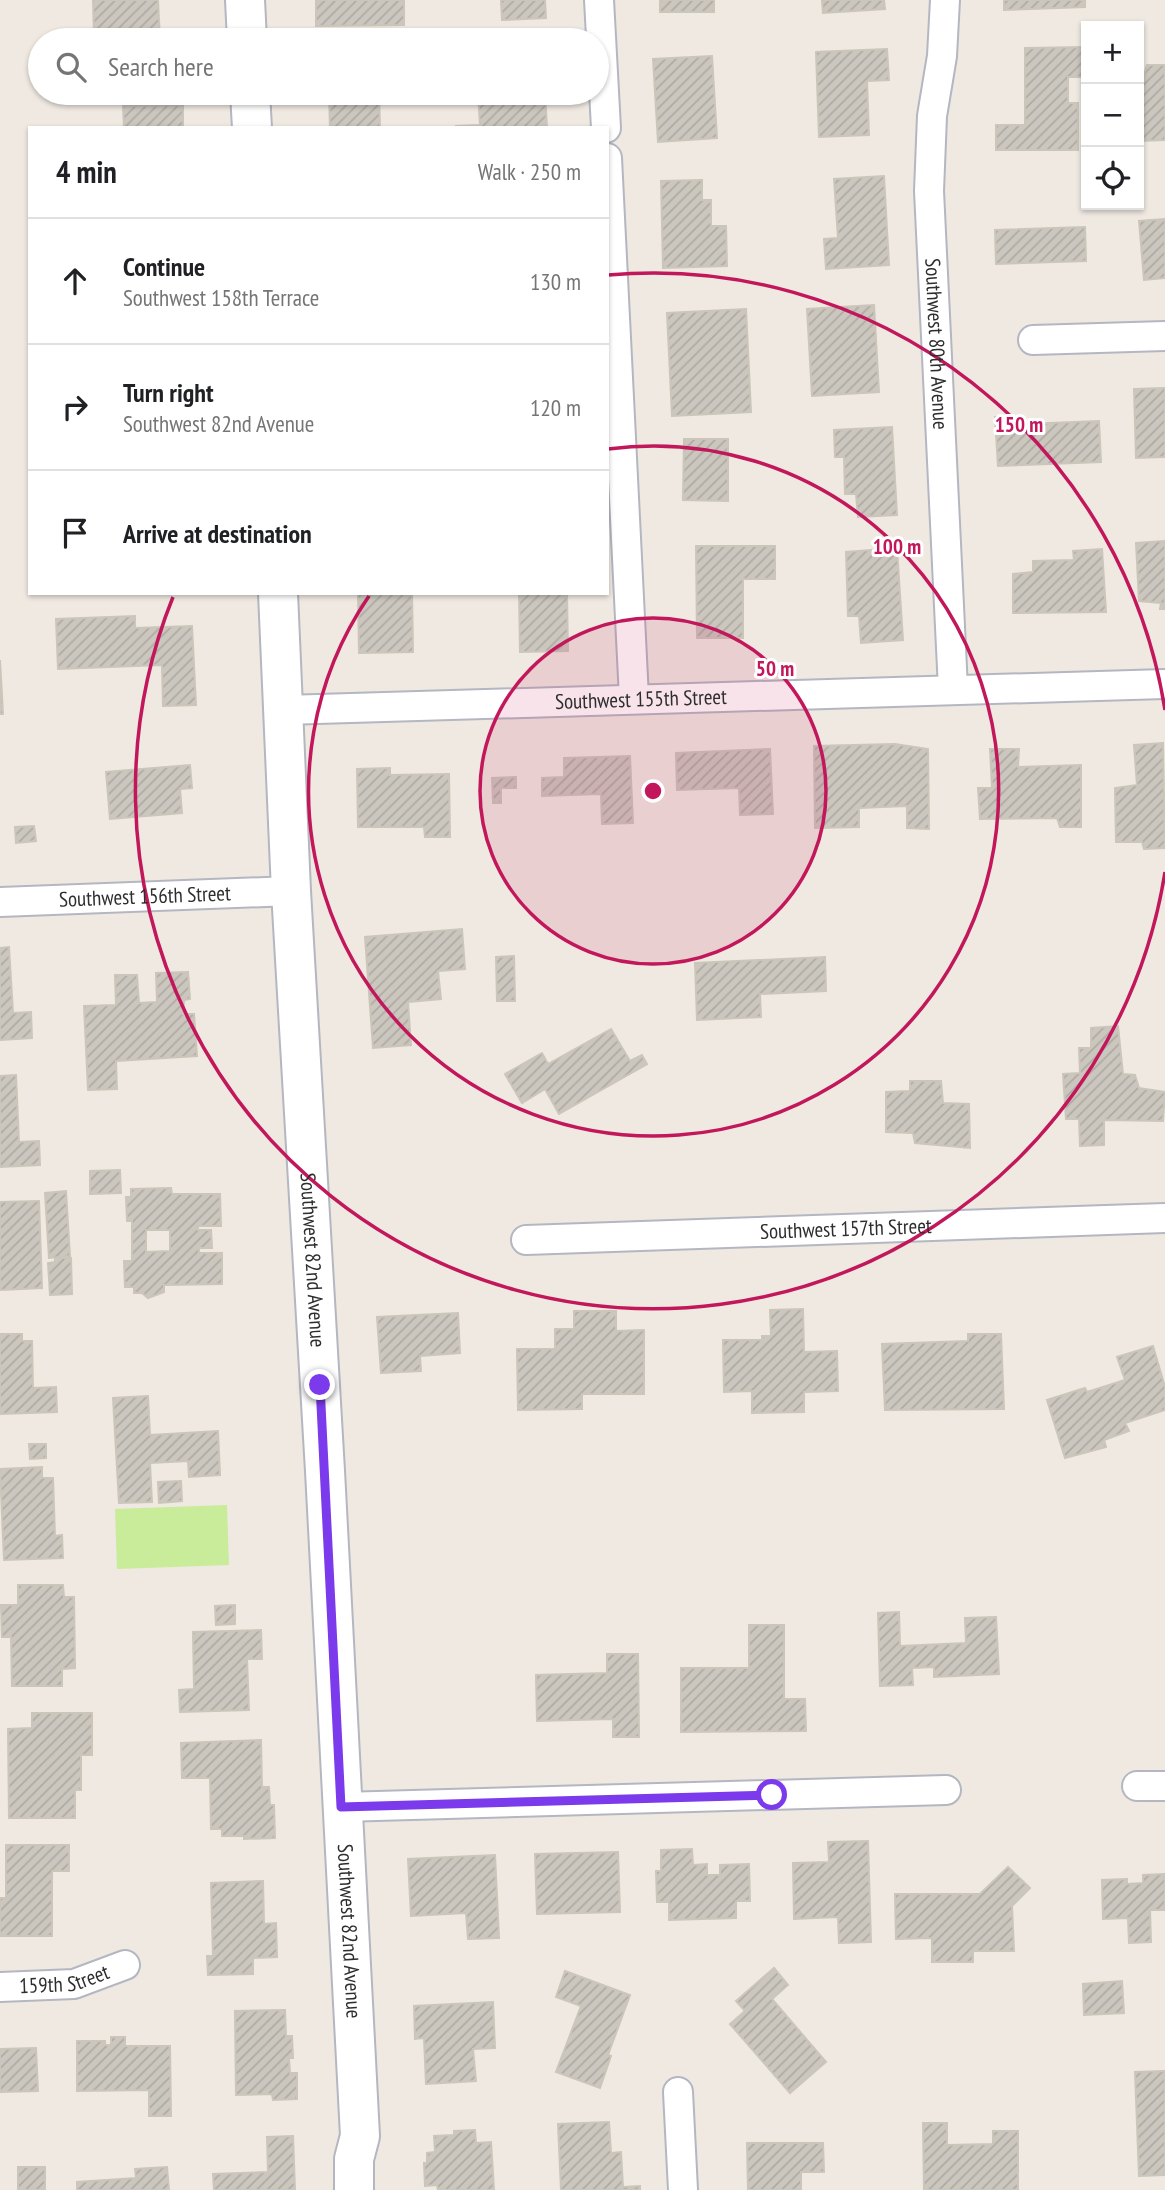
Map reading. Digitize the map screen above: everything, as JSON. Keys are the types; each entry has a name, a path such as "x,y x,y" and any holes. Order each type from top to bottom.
{"street":[{"path":"245,0 246,28"},
{"path":"599,0 601,28"},
{"name":"Southwest 80th Avenue","path":"945,0 942,56 931,127 929,191 953,689"},
{"path":"251,105 252,126"},
{"path":"605,105 606,126"},
{"path":"609,198 634,698"},
{"path":"1032,340 1165,336"},
{"name":"Southwest 82nd Avenue","path":"278,595 291,891 360,2136 354,2159 354,2190"},
{"name":"Southwest 155th Street","path":"284,710 1165,684"},
{"name":"Southwest 156th Street","path":"0,902 291,891"},
{"name":"Southwest 157th Street","path":"526,1240 1165,1218"},
{"path":"1136,1786 1165,1786"},
{"path":"341,1807 946,1790"},
{"name":"159th Street","path":"0,1987 74,1984 125,1965"},
{"path":"678,2092 683,2190"},
{"name":"Southwest 82nd Avenue","path":"360,2136 370,2160 372,2190"}],"green space":[{"path":"227,1505 229,1565 117,1569 115,1509"}],"building":[{"path":"93,0 158,0 159,28 94,28"},
{"path":"316,0 404,0 404,25 316,26"},
{"path":"501,0 545,0 546,18 502,20"},
{"path":"660,0 714,0 714,12 660,12"},
{"path":"822,0 884,0 885,9 823,13"},
{"path":"1004,0 1085,0 1085,7 1004,10"},
{"path":"1081,47 1081,77 1068,77 1068,103 1078,103 1078,150 996,150 996,125 1025,125 1025,48"},
{"path":"887,49 889,80 867,81 869,135 819,137 816,52"},
{"path":"712,56 717,138 658,142 653,59"},
{"path":"1147,65 1165,65 1165,140 1144,141 1144,76"},
{"path":"183,105 183,126 124,126 123,106"},
{"path":"329,105 379,105 380,126 330,126"},
{"path":"479,105 546,105 547,126 456,126 480,125"},
{"path":"884,176 889,265 826,269 824,239 838,238 834,179"},
{"path":"702,180 702,200 711,200 711,226 726,226 727,266 663,268 661,181"},
{"path":"1165,219 1165,278 1144,280 1139,221"},
{"path":"1085,227 1086,261 996,264 995,230"},
{"path":"874,305 879,392 812,396 807,309"},
{"path":"746,309 751,412 672,416 667,313"},
{"path":"1165,388 1165,457 1136,458 1134,389"},
{"path":"1023,416 1024,424 1099,421 1101,462 998,466 995,417"},
{"path":"892,427 897,515 858,517 856,494 845,494 844,457 835,457 834,430"},
{"path":"684,439 728,439 728,501 683,500"},
{"path":"1165,541 1165,609 1160,609 1161,603 1139,601 1136,543"},
{"path":"696,546 775,546 775,579 743,579 743,638 697,638"},
{"path":"897,548 903,640 861,643 859,616 848,616 846,552"},
{"path":"1102,549 1106,612 1013,613 1013,574 1033,572 1033,561 1074,560 1073,551"},
{"path":"358,595 412,595 413,652 359,653"},
{"path":"519,595 567,595 568,651 520,652"},
{"path":"135,616 135,628 192,626 196,705 163,706 162,665 58,669 56,619"},
{"path":"0,660 3,714 0,714"},
{"path":"1163,743 1165,848 1144,849 1142,842 1116,842 1115,788 1137,785 1134,745"},
{"path":"895,744 928,749 929,829 907,828 907,806 859,808 859,827 815,828 814,746"},
{"path":"770,749 773,814 740,815 739,788 677,790 676,753"},
{"path":"990,749 1019,749 1018,767 1081,765 1081,827 1060,827 1057,818 980,819 978,788 992,788"},
{"path":"630,756 633,823 602,824 601,794 542,796 542,778 564,777 564,758"},
{"path":"190,765 192,788 180,789 182,813 110,819 106,772"},
{"path":"390,768 390,775 449,774 450,837 425,837 424,827 358,827 357,769"},
{"path":"516,777 516,788 501,788 501,803 493,803 492,778"},
{"path":"34,826 36,841 16,843 15,827"},
{"path":"462,929 465,969 438,971 441,999 408,1002 411,1045 373,1048 365,937"},
{"path":"9,947 13,1013 31,1012 32,1038 0,1040 0,948"},
{"path":"514,956 515,1001 497,1001 496,957"},
{"path":"825,957 826,991 760,994 761,1017 697,1020 695,963"},
{"path":"188,972 190,999 184,1000 183,1014 194,1014 197,1056 116,1061 117,1089 88,1090 84,1006 116,1005 115,975 137,975 139,1003 157,1002 156,973"},
{"path":"1118,1026 1123,1074 1135,1075 1139,1088 1165,1092 1163,1121 1104,1120 1104,1145 1080,1146 1079,1119 1066,1119 1063,1074 1080,1073 1079,1048 1091,1048 1091,1028"},
{"path":"611,1029 630,1061 642,1055 647,1064 559,1114 545,1089 522,1103 505,1074 542,1053 548,1064"},
{"path":"16,1075 19,1142 39,1141 40,1165 0,1167 0,1076"},
{"path":"910,1081 941,1081 943,1103 969,1104 970,1148 915,1143 913,1133 886,1132 886,1092 910,1091"},
{"path":"120,1170 121,1193 90,1194 90,1171"},
{"path":"171,1188 172,1194 220,1194 221,1226 198,1226 198,1230 211,1230 212,1248 199,1248 199,1253 222,1253 222,1284 164,1285 164,1292 148,1298 142,1293 134,1293 134,1287 125,1287 124,1261 132,1261 132,1221 127,1221 126,1197 131,1197 131,1189","holes":["146,1230 170,1230 170,1251 146,1252"]},
{"path":"66,1191 70,1256 49,1258 45,1193"},
{"path":"39,1201 42,1288 0,1290 0,1202"},
{"path":"55,1258 71,1258 72,1294 50,1295 48,1263 55,1262"},
{"path":"803,1309 804,1352 837,1351 838,1391 804,1392 804,1412 752,1413 752,1391 724,1392 723,1340 762,1340 762,1336 771,1336 770,1310"},
{"path":"574,1311 616,1311 616,1331 644,1330 644,1394 582,1394 582,1409 518,1410 517,1349 555,1349 555,1329 574,1329"},
{"path":"458,1313 460,1353 420,1356 421,1371 381,1373 377,1317"},
{"path":"0,1334 22,1334 22,1341 32,1341 33,1388 56,1387 57,1412 0,1414"},
{"path":"968,1334 1001,1334 1004,1409 885,1410 882,1344 968,1341"},
{"path":"1153,1346 1165,1387 1165,1410 1125,1423 1129,1431 1104,1440 1106,1447 1065,1458 1047,1400 1085,1388 1087,1392 1125,1380 1117,1357"},
{"path":"148,1396 150,1435 218,1431 220,1475 189,1477 188,1461 150,1463 152,1502 119,1503 113,1398"},
{"path":"29,1444 46,1444 46,1458 30,1459"},
{"path":"42,1467 42,1478 53,1478 55,1536 62,1535 63,1558 4,1560 0,1469"},
{"path":"181,1481 182,1501 159,1503 158,1482"},
{"path":"18,1585 63,1585 64,1597 74,1597 75,1668 62,1669 62,1686 12,1686 11,1637 2,1637 1,1605 18,1605"},
{"path":"235,1605 235,1624 216,1625 215,1606"},
{"path":"899,1612 900,1646 966,1643 965,1618 996,1617 999,1674 934,1677 934,1667 912,1668 913,1685 880,1686 878,1613"},
{"path":"749,1625 784,1625 784,1699 805,1699 806,1731 681,1732 681,1668 749,1668"},
{"path":"261,1630 262,1659 247,1659 249,1710 180,1712 179,1690 194,1689 193,1632"},
{"path":"607,1654 638,1654 639,1737 613,1737 613,1719 537,1721 536,1675 607,1673"},
{"path":"32,1713 92,1713 92,1755 81,1755 81,1790 75,1790 75,1818 9,1818 8,1729 32,1728"},
{"path":"261,1740 262,1787 269,1787 270,1805 274,1805 275,1838 244,1839 244,1836 222,1836 222,1829 211,1829 210,1778 182,1778 181,1743"},
{"path":"868,1841 871,1942 839,1943 838,1917 794,1919 793,1863 829,1862 828,1842"},
{"path":"6,1845 69,1845 69,1871 52,1871 52,1936 0,1936 0,1898 6,1898"},
{"path":"692,1849 693,1865 707,1864 707,1875 720,1875 720,1865 749,1864 750,1901 736,1901 736,1918 669,1920 669,1902 657,1902 656,1871 661,1871 661,1850"},
{"path":"618,1852 620,1912 537,1914 535,1854"},
{"path":"495,1855 499,1938 468,1939 466,1913 411,1916 408,1859"},
{"path":"1008,1867 1030,1888 1012,1906 1014,1951 973,1951 973,1962 932,1962 932,1938 896,1939 895,1894 980,1894"},
{"path":"1165,1874 1165,1910 1150,1910 1151,1942 1129,1943 1128,1918 1103,1919 1102,1880 1127,1879 1127,1884 1143,1883 1143,1875"},
{"path":"263,1881 264,1924 276,1923 277,1957 253,1958 253,1974 208,1975 207,1956 213,1956 211,1883"},
{"path":"774,1968 788,1985 772,1999 826,2062 790,2093 730,2024 745,2011 736,2001"},
{"path":"565,1971 630,1995 608,2055 611,2056 600,2088 556,2072 581,2006 556,1997"},
{"path":"1122,1981 1124,2013 1084,2015 1083,1984"},
{"path":"493,2002 495,2048 473,2049 476,2081 426,2084 424,2038 415,2039 414,2006"},
{"path":"285,2010 286,2036 292,2036 293,2058 289,2058 290,2073 297,2073 297,2099 273,2100 272,2094 236,2095 235,2011"},
{"path":"111,2037 125,2037 125,2046 170,2046 171,2116 149,2116 149,2090 77,2091 77,2041 105,2041 105,2045 111,2045"},
{"path":"36,2048 38,2091 0,2092 0,2049"},
{"path":"1165,2071 1165,2175 1139,2176 1135,2072"},
{"path":"609,2122 611,2153 621,2152 623,2187 640,2186 640,2190 561,2190 558,2124"},
{"path":"923,2123 947,2123 947,2145 993,2144 993,2131 1018,2131 1018,2190 924,2190"},
{"path":"475,2130 476,2143 491,2142 494,2190 438,2190 437,2185 425,2186 424,2163 427,2163 427,2153 435,2152 434,2136"},
{"path":"293,2136 295,2190 214,2190 213,2174 268,2172 267,2137"},
{"path":"747,2143 823,2143 824,2172 801,2172 801,2190 748,2190"},
{"path":"18,2167 45,2167 45,2190 18,2190"},
{"path":"167,2167 169,2190 77,2190 77,2182 136,2178 135,2169"}],"route":[{"path":"320,1385 341,1807 772,1795"}]}
